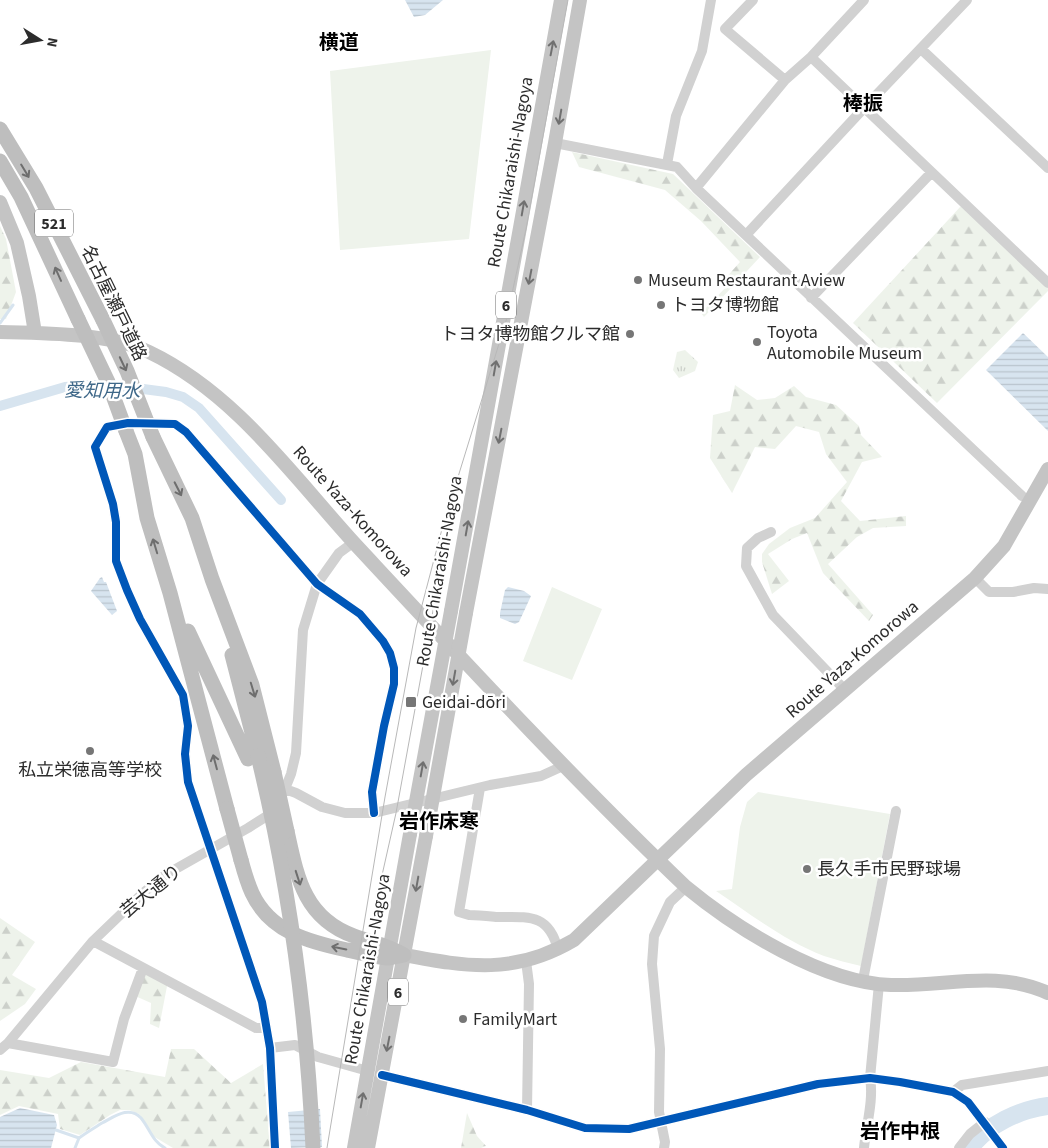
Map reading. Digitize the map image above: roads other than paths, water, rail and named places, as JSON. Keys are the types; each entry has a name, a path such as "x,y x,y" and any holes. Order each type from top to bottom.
{"highway":[{"name":"名古屋瀬戸道路","path":"0,129 36,188 103,320 127,372 154,441 192,518 212,579"},
{"name":"521","path":"0,161 21,197 108,382 135,454 148,518 170,593"},
{"path":"212,579 253,758 280,863 296,962 308,1075 313,1148"},
{"path":"212,579 252,685 299,882 311,905 320,915 341,931 366,940 389,952"},
{"path":"170,593 253,758 288,965 298,1050 304,1148"},
{"path":"170,593 241,860 258,905 274,923 297,937 326,946 404,955"}],"main road":[{"name":"Route Chikaraishi-Nagoya","path":"354,1148 561,0"},
{"name":"Route Chikaraishi-Nagoya","path":"368,1148 580,0"},
{"path":"0,202 18,243 30,296 35,333"},
{"name":"Route Yaza-Komorowa","path":"0,332 35,333 109,340 147,350 180,369 221,399 259,436 354,542 563,766 686,887 707,904 779,949 822,968 879,984 906,985 972,980 1004,980 1024,984 1048,993"},
{"name":"Route Yaza-Komorowa","path":"658,860 746,775 974,578 1004,546 1048,469"},
{"name":"Route Chikaraishi-Nagoya","path":"404,955 471,965 506,964 526,961 558,950 574,940 658,860"}],"street":[{"path":"667,164 676,116 702,52 711,0"},
{"path":"753,0 725,29 785,80"},
{"path":"696,188 785,80 811,57 864,0"},
{"path":"746,235 863,108 967,0"},
{"path":"921,49 1048,168"},
{"path":"811,57 1048,283"},
{"path":"555,143 677,167 696,188 811,298 1022,496"},
{"path":"811,298 931,172"},
{"path":"276,1148 270,1048 262,1002 212,848 188,782 185,754 188,726 183,695 140,619 126,590 116,561 116,522 113,504 94,447 107,427 128,423 175,424 186,432 317,584 360,614 383,641 390,653 394,668 394,684 372,792 374,813"},
{"path":"771,532 758,538 747,548 746,566 773,615 845,690"},
{"name":"芸大通り","path":"4,1047 93,941 143,893 157,881 267,816 285,789 296,753 303,630 317,584 339,553 354,542"},
{"path":"463,550 478,553"},
{"path":"974,578 989,592 1014,592 1034,588 1048,589"},
{"path":"285,789 322,807 346,813 374,813 541,776 563,766"},
{"path":"480,788 459,912 469,915 533,918 547,925 555,938 558,950"},
{"path":"864,980 896,811"},
{"path":"664,1148 665,1142 660,1122 660,1035 652,964 654,936 670,902 686,887"},
{"path":"93,941 256,1028 267,1028"},
{"path":"526,961 529,984 527,1110"},
{"path":"4,1047 113,1062 124,1019 143,968"},
{"path":"864,1148 879,984"},
{"path":"270,1048 295,1045 318,1058 368,1071"},
{"path":"953,1092 962,1085 1048,1071"},
{"path":"382,1075 527,1110 585,1128 629,1129 818,1084 870,1078 911,1083 953,1092 968,1102 1003,1148"},
{"path":"959,1148 970,1134 984,1122"}],"waterway":[{"path":"0,323 13,305"},
{"name":"愛知用水","path":"0,406 65,387 90,385 128,387 166,392 183,397 199,408 281,500"},
{"path":"970,1148 977,1139 995,1125 1026,1111 1048,1106"},
{"path":"56,1130 79,1138 116,1115 132,1112 141,1118 154,1138 165,1148"},
{"path":"75,1148 79,1138"}],"tram line":[{"path":"327,1148 385,797 416,628 442,529 506,321 526,229 568,0"},
{"path":"376,902 396,813 447,534"}],"place":[{"name":"Museum Restaurant Aview","path":"638,280"},
{"name":"トヨタ博物館","path":"661,305"},
{"name":"トヨタ博物館クルマ館","path":"630,334"},
{"name":"Toyota Automobile Museum","path":"757,342"},
{"name":"Geidai-dōri","path":"411,702"},
{"name":"私立栄徳高等学校","path":"90,751"},
{"name":"長久手市民野球場","path":"807,869"},
{"name":"FamilyMart","path":"463,1019"}],"district":[{"name":"横道","path":"339,42"},
{"name":"棒振","path":"863,103"},
{"name":"岩作床寒","path":"439,821"},
{"name":"岩作中根","path":"900,1131"}]}
